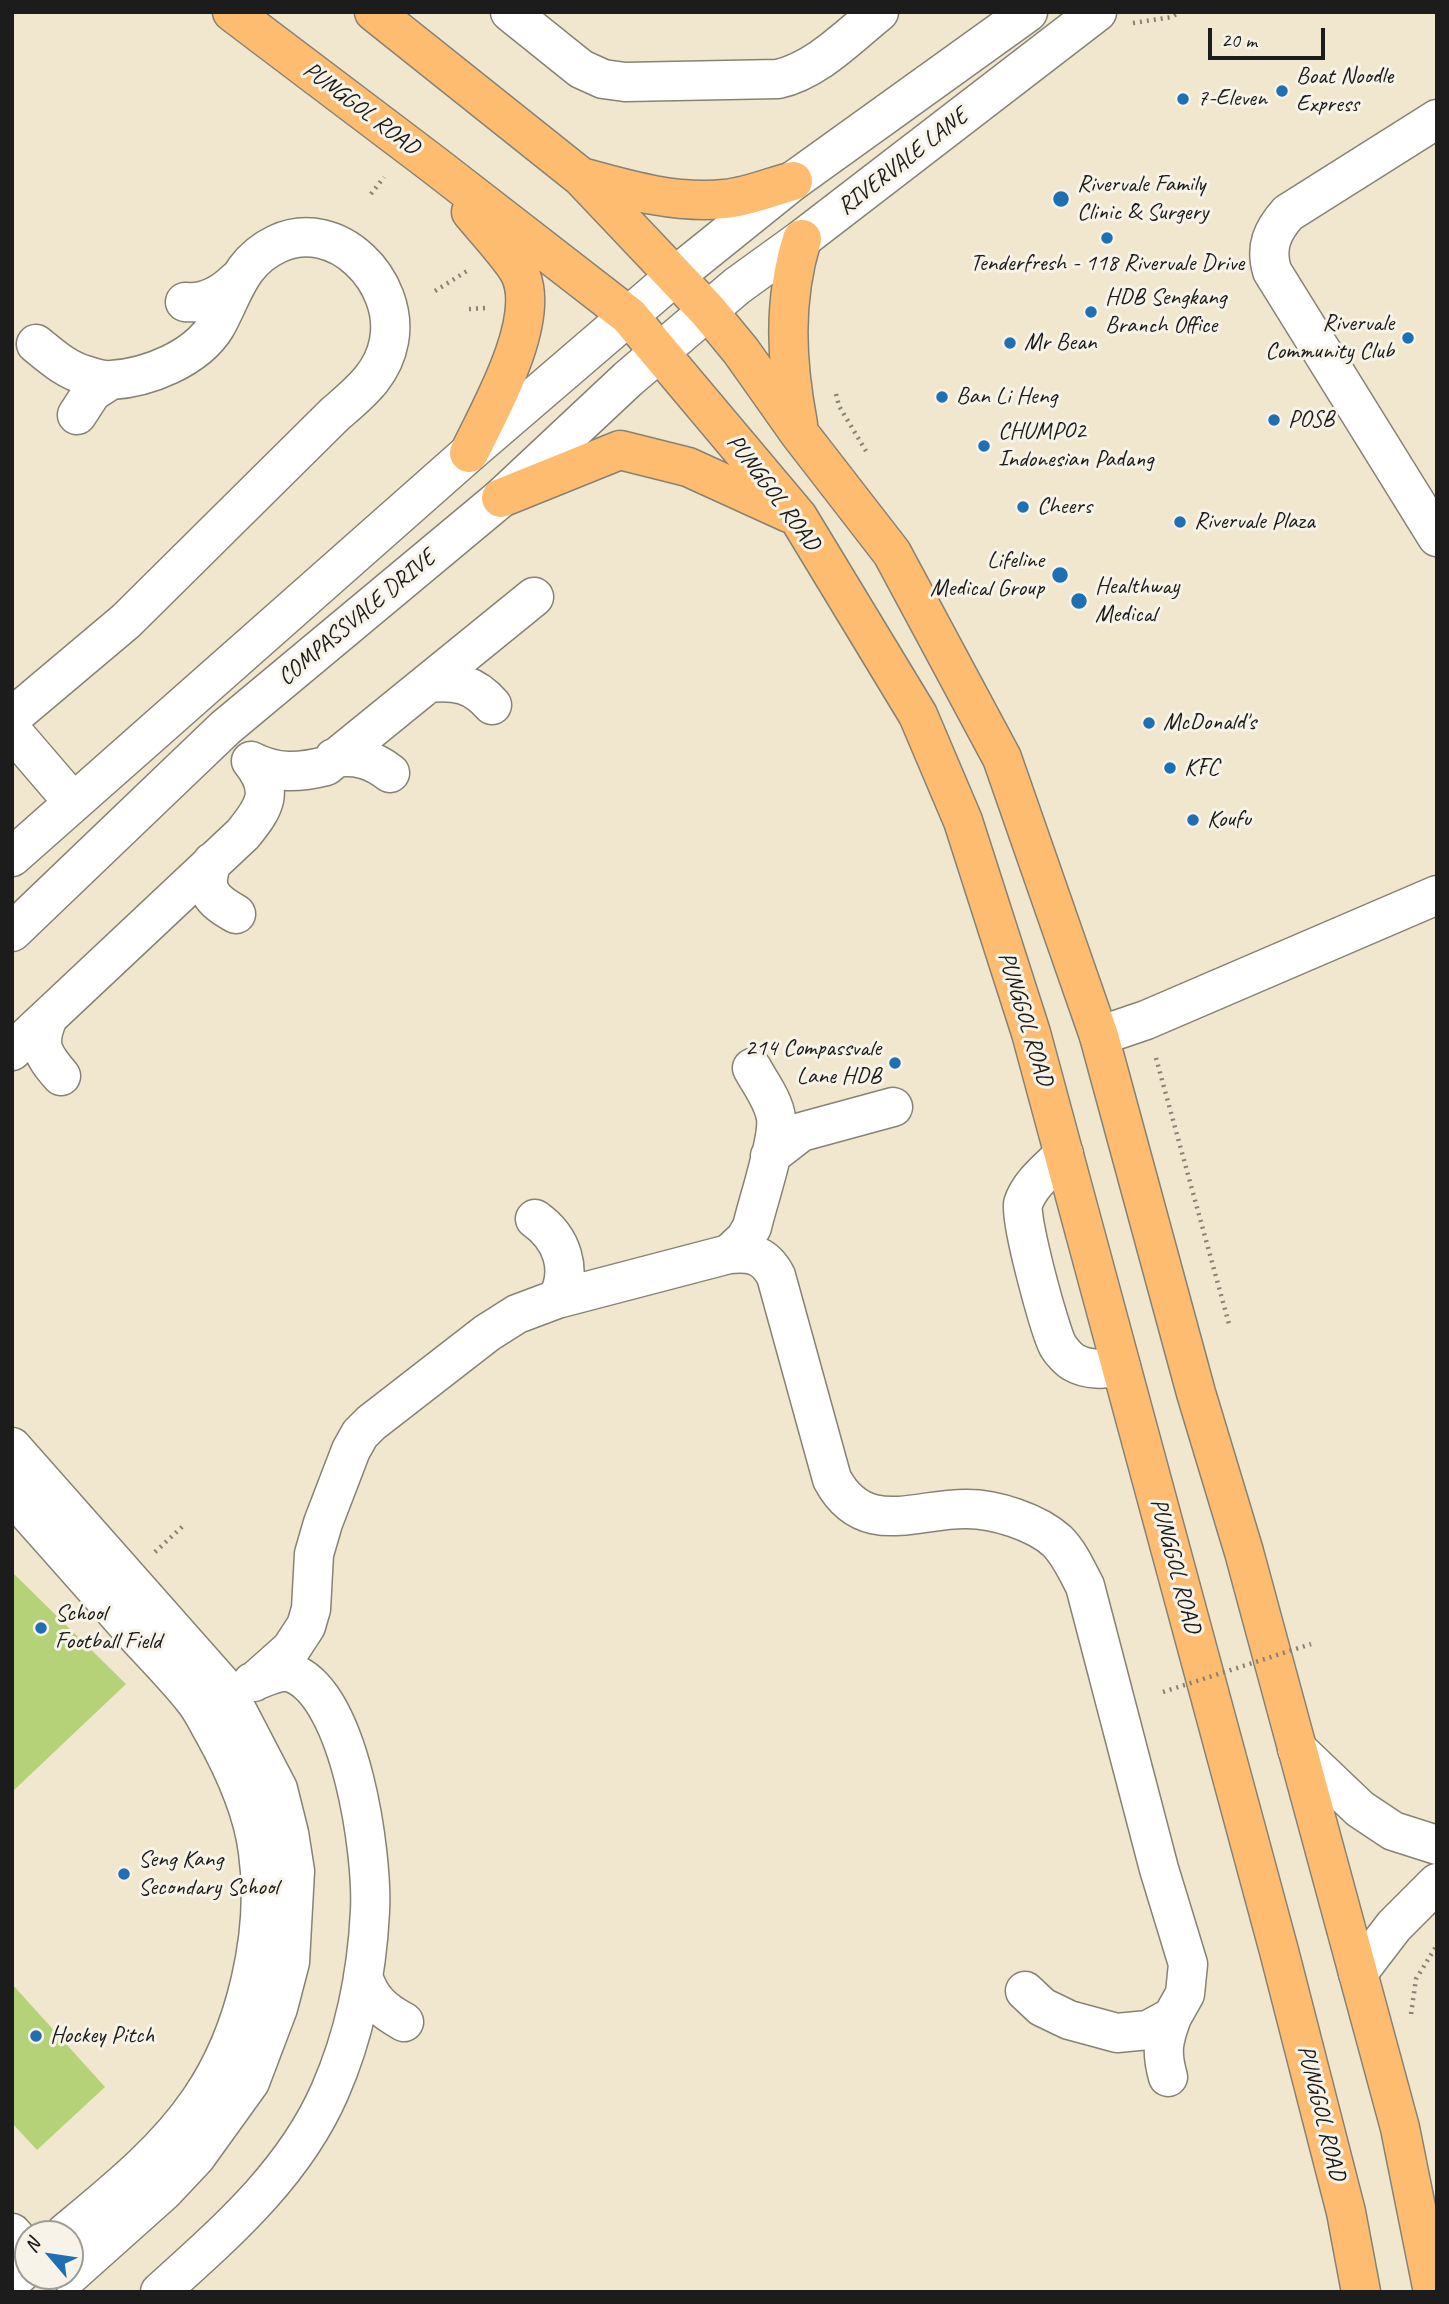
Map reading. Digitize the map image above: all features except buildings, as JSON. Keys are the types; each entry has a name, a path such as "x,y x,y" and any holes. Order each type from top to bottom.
{"main road":[{"name":"PUNGGOL ROAD","path":"232,12 629,316 798,517 918,715 963,821 1031,1033 1279,1951 1346,2213 1361,2292"},
{"path":"374,12 581,177 708,311 892,553 1002,758 1099,1036 1196,1393 1244,1552 1400,2128 1433,2292"},
{"path":"433,164 521,274 525,291 524,317 509,372 469,453"},
{"path":"581,177 647,195 690,200 727,199 793,181"},
{"path":"799,433 790,382 787,328 793,270 803,239"},
{"path":"501,498 620,450 688,467 798,517"}],"street":[{"path":"510,12 581,69 603,79 625,82 778,79 796,75 813,65 879,12"},
{"name":"RIVERVALE LANE","path":"675,276 793,181 1028,12"},
{"name":"RIVERVALE LANE","path":"708,311 737,286 1107,16"},
{"path":"1435,530 1272,271 1268,257 1269,243 1276,226 1288,213 1437,119"},
{"path":"12,717 126,621 365,388 386,360 391,332 387,304 374,276 356,255 333,242 305,236 278,243 256,257 227,290 212,299 185,302"},
{"name":"COMPASSVALE DRIVE","path":"12,857 469,453 675,276"},
{"path":"77,415 92,392 109,381 167,365 195,350 215,328 237,280"},
{"name":"COMPASSVALE DRIVE","path":"12,932 225,728 501,498 628,379 708,311"},
{"path":"36,344 57,361 82,374 109,381"},
{"path":"12,1051 243,834 261,812 267,791 260,773 251,761 283,772 326,766 534,597"},
{"path":"429,683 461,683 473,688 492,705"},
{"path":"12,731 73,802"},
{"path":"334,758 356,757 390,773"},
{"path":"212,862 207,876 208,889 214,900 236,914"},
{"path":"1099,1036 1146,1020 1437,895"},
{"path":"48,1018 43,1029 42,1051 61,1076"},
{"path":"729,1254 745,1239 752,1227 776,1136 776,1117 752,1068"},
{"path":"770,1156 801,1132 893,1107"},
{"path":"1063,1154 1030,1190 1022,1207 1027,1241 1058,1346 1072,1361 1085,1367 1121,1367"},
{"path":"535,1219 548,1228 558,1242 564,1259 566,1277 557,1300"},
{"path":"240,1685 291,1649 306,1626 311,1609 314,1554 351,1450 360,1434 386,1411 487,1333 517,1314 557,1300 729,1254 751,1253 762,1257 776,1276 832,1479 838,1491 864,1511 881,1517 899,1518 965,1509 985,1510 1012,1517 1056,1540 1072,1561 1086,1587 1159,1869 1188,1964 1185,1994 1172,2017 1164,2040 1163,2059 1168,2077"},
{"path":"12,1447 240,1685 278,1789 295,1871 290,1962 278,2008 250,2082 196,2157 164,2191 84,2262"},
{"path":"12,1495 196,1702 224,1751 243,1796 258,1850 261,1893 259,1936 251,1978 224,2061 201,2100 143,2166 84,2254"},
{"path":"160,2292 217,2241 270,2186 302,2141 329,2093 344,2054 357,2015 363,1976 370,1910 366,1842 355,1784 339,1731 328,1707 314,1689 289,1672 240,1685"},
{"path":"1297,1749 1369,1815 1393,1831 1437,1845"},
{"path":"1358,1973 1394,1926 1437,1882"},
{"path":"363,1976 376,2004 404,2022"},
{"path":"1025,1991 1042,2007 1069,2020 1117,2033 1148,2030 1172,2017"}],"path":[{"path":"1107,16 1172,17 1179,12"},
{"path":"371,194 386,175"},
{"path":"435,291 467,271"},
{"path":"832,382 839,406 868,454"},
{"path":"1146,1020 1229,1324"},
{"path":"147,1560 183,1526"},
{"path":"1163,1692 1311,1644"},
{"path":"1411,2020 1416,1979 1436,1946"}],"green space":[{"name":"School Football Field","path":"12,1572 126,1684 12,1792"},
{"name":"Hockey Pitch","path":"12,1984 105,2087 37,2150 12,2123"}],"place":[{"name":"Boat Noodle Express","path":"1282,91"},
{"name":"7-Eleven","path":"1183,99"},
{"name":"Rivervale Family Clinic & Surgery","path":"1061,199"},
{"name":"Tenderfresh - 118 Rivervale Drive","path":"1107,238"},
{"name":"HDB Sengkang Branch Office","path":"1091,312"},
{"name":"Rivervale Community Club","path":"1408,338"},
{"name":"Mr Bean","path":"1010,343"},
{"name":"Ban Li Heng","path":"942,397"},
{"name":"POSB","path":"1274,420"},
{"name":"CHUMPO2 Indonesian Padang","path":"984,446"},
{"name":"Cheers","path":"1023,507"},
{"name":"Rivervale Plaza","path":"1180,522"},
{"name":"Lifeline Medical Group","path":"1060,575"},
{"name":"Healthway Medical","path":"1079,601"},
{"name":"McDonald's","path":"1149,723"},
{"name":"KFC","path":"1170,768"},
{"name":"Koufu","path":"1193,820"},
{"name":"214 Compassvale Lane HDB","path":"895,1063"},
{"name":"School Football Field","path":"41,1628"},
{"name":"Seng Kang Secondary School","path":"124,1874"},
{"name":"Hockey Pitch","path":"36,2036"}]}
